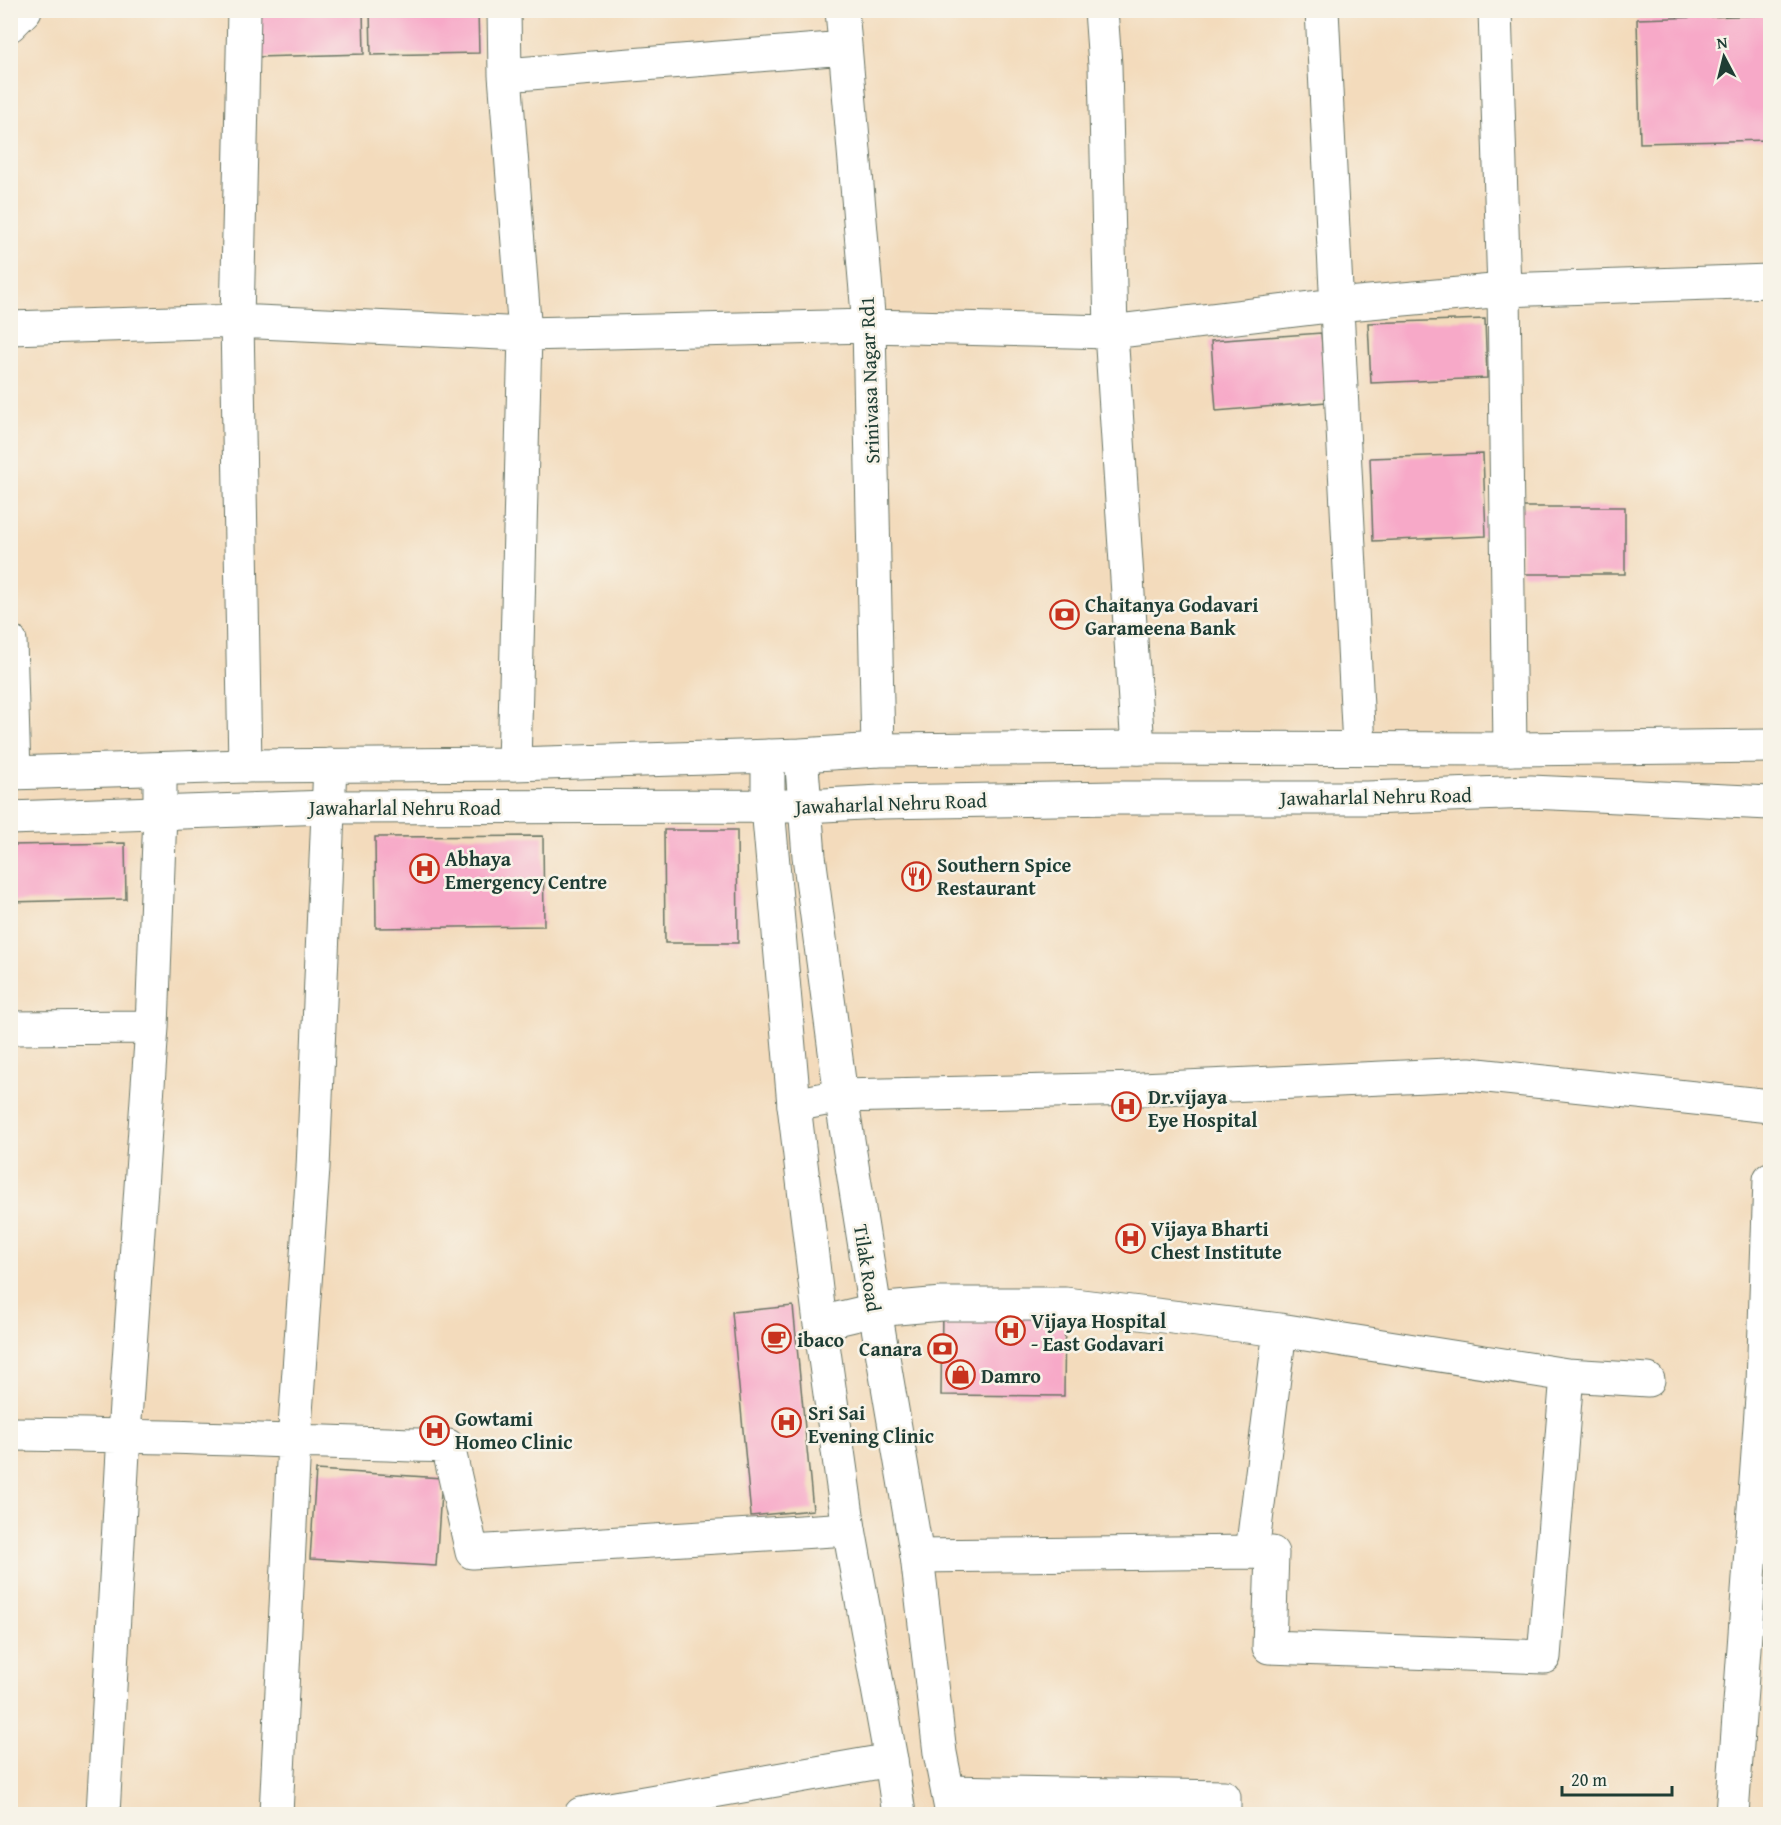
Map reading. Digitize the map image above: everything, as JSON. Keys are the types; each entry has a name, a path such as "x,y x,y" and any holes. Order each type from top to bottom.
{"street":[{"path":"10,26 25,10"},
{"path":"244,10 237,321 245,766"},
{"path":"504,10 504,75 525,334 514,764"},
{"name":"Srinivasa Nagar Rd1","path":"842,10 869,326 878,750"},
{"path":"1101,10 1105,65 1111,332 1138,748"},
{"path":"1322,10 1359,747"},
{"path":"1495,10 1504,290 1510,749"},
{"path":"504,75 845,48"},
{"path":"10,328 237,321 525,334 869,326 1111,332 1336,305 1504,290 1770,281"},
{"path":"10,641 12,773 245,766 514,764 801,755 878,750 1359,747 1510,749 1770,746"},
{"name":"Tilak Road","path":"801,755 809,856 841,1096 916,1556 940,1753 950,1803"},
{"path":"768,756 768,807 794,1105 820,1323 849,1529 899,1815"},
{"path":"276,1815 294,1442 313,1168 330,765"},
{"path":"104,1815 124,1434 152,1027 160,770"},
{"name":"Jawaharlal Nehru Road","path":"10,818 328,807 768,807 1117,798 1366,798 1531,792 1770,803"},
{"path":"10,1028 152,1027"},
{"path":"794,1105 841,1096 1141,1089 1469,1074 1770,1106"},
{"path":"1732,1815 1762,1525 1763,1384 1770,1179"},
{"path":"820,1323 875,1310 942,1304 1065,1304 1280,1330 1567,1375 1648,1380"},
{"path":"1252,1552 1280,1330"},
{"path":"916,1556 1272,1553 1269,1647 1544,1656 1567,1375"},
{"path":"10,1434 124,1434 448,1446 472,1552 849,1529"},
{"path":"581,1815 891,1760"},
{"path":"950,1803 1224,1797 1224,1815"}],"building":[{"path":"256,10 363,10 364,54 257,57"},
{"path":"370,10 478,10 479,53 371,55"},
{"path":"1770,15 1770,140 1640,143 1637,19"},
{"path":"1485,319 1487,378 1371,383 1368,323"},
{"path":"1321,333 1326,402 1216,411 1211,341"},
{"path":"1483,454 1486,536 1373,541 1370,458"},
{"path":"1521,507 1625,507 1625,574 1522,574"},
{"path":"664,830 737,830 738,943 665,943"},
{"path":"543,836 544,926 376,928 375,837"},
{"path":"125,843 126,899 10,902 10,845"},
{"path":"942,1305 1065,1306 1064,1396 941,1395"},
{"path":"793,1306 813,1510 751,1516 732,1312"},
{"path":"316,1470 442,1478 436,1566 310,1559"}],"place":[{"name":"Chaitanya Godavari Garameena Bank","path":"1064,615"},
{"name":"Abhaya Emergency Centre","path":"424,869"},
{"name":"Southern Spice Restaurant","path":"916,876"},
{"name":"Dr.vijaya Eye Hospital","path":"1127,1107"},
{"name":"Vijaya Bharti Chest Institute","path":"1130,1239"},
{"name":"Vijaya Hospital - East Godavari","path":"1010,1331"},
{"name":"ibaco","path":"776,1339"},
{"name":"Canara","path":"943,1348"},
{"name":"Damro","path":"960,1375"},
{"name":"Sri Sai Evening Clinic","path":"787,1423"},
{"name":"Gowtami Homeo Clinic","path":"434,1430"}]}
